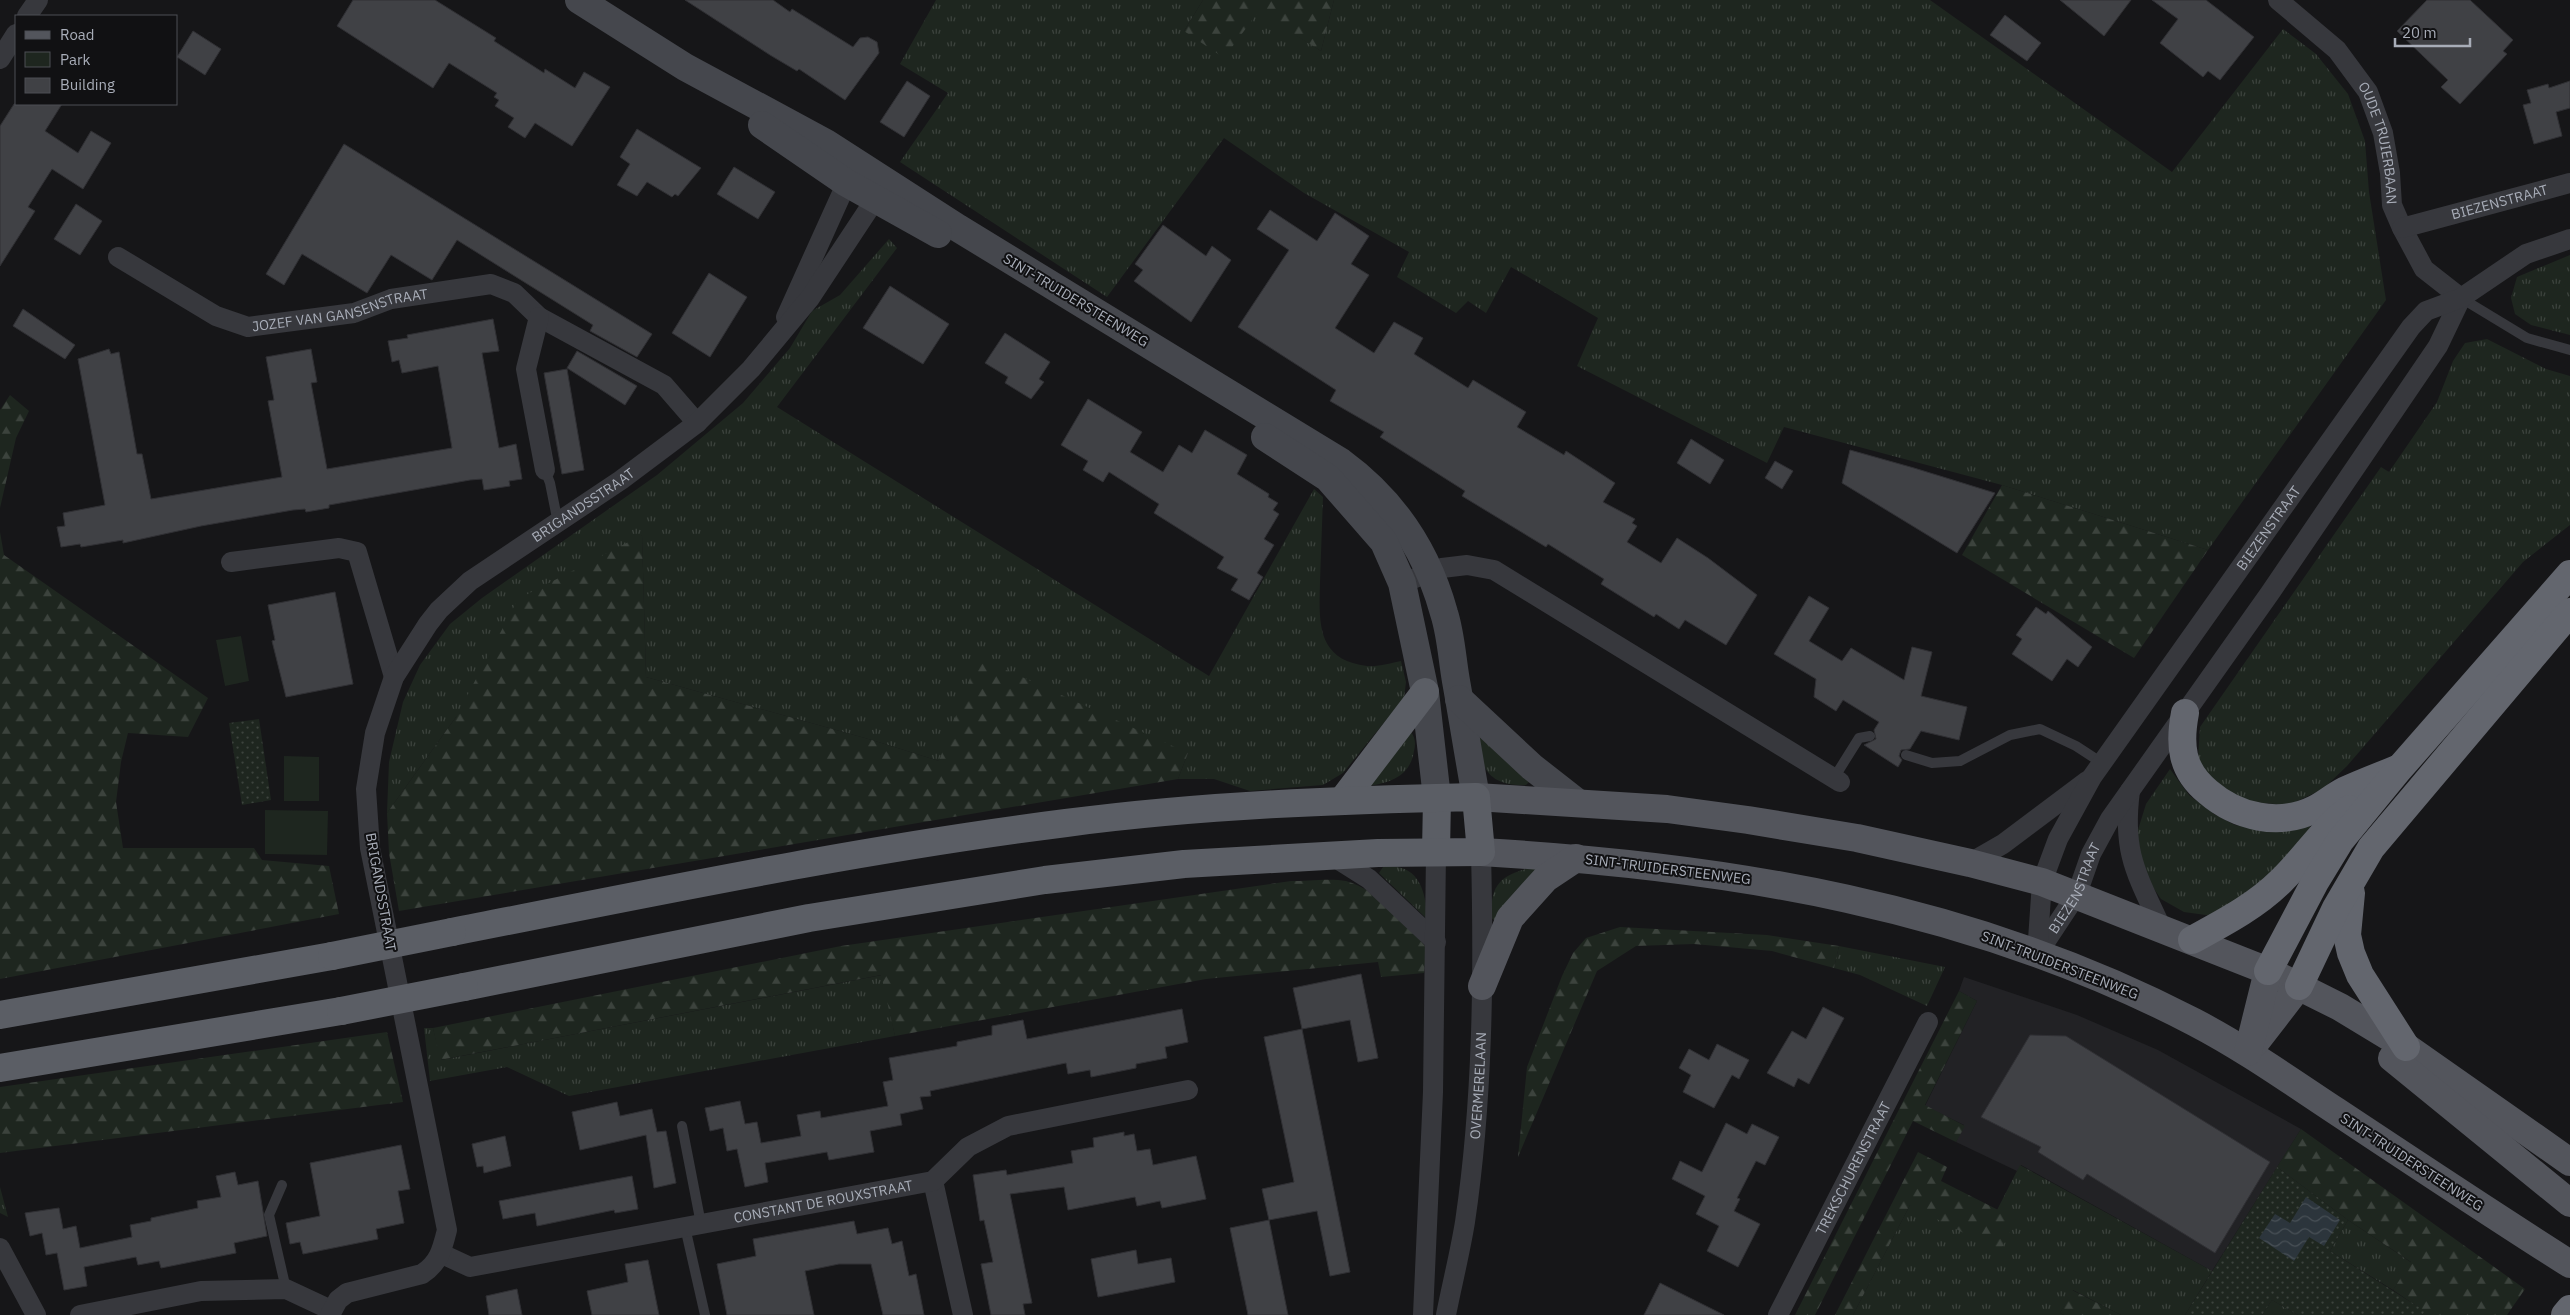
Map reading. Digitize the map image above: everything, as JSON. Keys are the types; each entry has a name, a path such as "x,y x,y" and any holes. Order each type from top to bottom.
{"highway":[{"path":"2268,971 2315,882 2340,841 2399,769 2570,574"},
{"path":"2299,986 2355,874 2390,824 2570,612"},
{"path":"1342,801 1425,692"},
{"path":"2185,713 2181,736 2183,755 2190,772 2200,785 2218,800 2246,815 2277,817 2313,810 2344,791 2399,769"},
{"path":"2192,940 2253,904 2281,881 2334,820 2399,769"},
{"name":"SINT-TRUIDERSTEENWEG","path":"1437,798 1436,852 1481,852 1476,798"},
{"path":"0,1015 332,956 792,866 1067,823 1300,802 1476,798"},
{"path":"0,1068 341,1012 809,918 1046,880 1184,864 1330,855 1436,852"},
{"path":"2355,874 2348,907 2347,935 2351,954 2360,974 2406,1047"},
{"path":"2565,1315 2570,1309"}],"main road":[{"name":"SINT-TRUIDERSTEENWEG","path":"579,0 685,66 788,144 851,173 882,191 958,228 1341,462 1363,478 1385,499 1408,530 1431,573 1445,614 1476,798"},
{"name":"SINT-TRUIDERSTEENWEG","path":"882,191 916,223 978,253 1328,478 1384,542 1402,583 1425,692 1437,798"},
{"path":"1459,700 1532,767 1578,803"},
{"path":"1476,798 1666,809 1748,820 1857,838 1970,863 2042,882 2161,927 2268,971 2340,1007 2406,1047 2570,1162"},
{"name":"SINT-TRUIDERSTEENWEG","path":"1481,852 1576,858 1744,879 1838,895 1964,928 2037,954 2150,1000 2248,1052 2570,1264"},
{"path":"1482,986 1510,918 1546,878 1576,858"},
{"path":"2248,1052 2268,971"},
{"path":"2248,1052 2299,986"},
{"path":"2375,1029 2390,1056 2570,1203"}],"street":[{"path":"28,15 38,0"},
{"name":"OUDE TRUIERBAAN","path":"2278,0 2337,50 2368,92 2383,133 2390,173 2392,205 2402,228 2424,269 2461,298"},
{"path":"0,59 15,36"},
{"name":"BRIGANDSSTRAAT","path":"778,335 851,173"},
{"name":"BIEZENSTRAAT","path":"2402,228 2570,182"},
{"name":"BRIGANDSSTRAAT","path":"442,1254 446,1230 370,848 366,788 375,733 394,677 428,624 459,591 621,480 698,423 751,369 810,298 882,191"},
{"name":"BIEZENSTRAAT","path":"2037,954 2042,882 2058,839 2097,770 2411,327 2426,311 2461,298 2526,254 2570,239"},
{"name":"JOZEF VAN GANSENSTRAAT","path":"118,256 216,316 248,327 354,313 391,299 491,284 514,293 540,317 664,385 698,423"},
{"name":"BIEZENSTRAAT","path":"2037,954 2077,894 2091,854 2110,819 2270,593 2438,346 2461,298"},
{"path":"540,317 526,369 545,470"},
{"path":"232,562 339,548 357,552 394,677"},
{"path":"1402,583 1442,568 1467,565 1494,570 1837,780"},
{"name":"BIEZENSTRAAT","path":"1970,863 2011,838 2097,770"},
{"path":"2131,788 2127,834 2131,857 2138,878 2161,927"},
{"path":"1423,1315 1436,942 1436,852"},
{"name":"OVERMERELAAN","path":"1446,1315 1469,1189 1478,1082 1482,986 1481,852"},
{"path":"1330,855 1369,879 1436,942"},
{"name":"TREKSCHURENSTRAAT","path":"1778,1315 1928,1022"},
{"path":"963,1315 933,1181 968,1147 1008,1126 1188,1090"},
{"name":"CONSTANT DE ROUXSTRAAT","path":"442,1254 470,1267 933,1181"},
{"path":"0,1248 36,1315"},
{"path":"80,1315 202,1291 286,1289 330,1312 338,1300 347,1293 422,1274 432,1267 442,1254"}],"lane":[{"path":"2461,298 2527,338 2570,350"},
{"path":"545,470 550,483 558,523"},
{"path":"1906,755 1932,764 1960,761 2010,735 2040,730 2076,746 2097,770"},
{"path":"1837,780 1860,738 1870,736"},
{"path":"682,1126 705,1315"},
{"path":"282,1185 269,1215 286,1289"}],"shaded area":[{"path":"1964,977 2077,1015 2158,1050 2301,1129 2212,1271 2021,1165 2017,1171 1956,1142 1964,1125 1925,1106 1977,1001 1959,991"}],"green space":[{"path":"936,0 1203,0 1184,31 1258,11 1321,51 1334,0 1930,0 2172,172 2283,29 2316,54 2348,94 2365,141 2369,192 2386,300 2208,550 2002,485 1784,427 1767,463 1577,366 1598,318 1511,267 1486,313 1468,301 1456,313 1397,277 1409,252 1304,193 1224,138 1107,297 900,162 948,93 900,64"},
{"path":"1203,0 1334,0 1321,51 1258,12 1224,58 1184,31"},
{"path":"889,239 897,248 777,407 1209,676 1314,489 1323,497 1320,611 1324,637 1329,647 1338,656 1350,662 1371,666 1401,661 1406,682 1404,698 1343,773 1323,785 1250,791 1214,779 1178,779 1188,753 939,761 872,740 646,677 642,535 456,717 387,813 389,762 403,702 420,665 450,624 482,598 657,475 743,403 790,348 812,311 840,295"},
{"path":"2570,255 2570,335 2531,325 2515,314 2511,298 2517,277"},
{"path":"2487,339 2546,369 2570,376 2570,525 2523,562 2347,766 2323,789 2289,805 2250,802 2214,787 2198,758 2200,727 2381,467 2389,472 2437,402 2453,361 2465,343"},
{"path":"10,395 29,411 16,438 0,508 0,410"},
{"path":"2002,485 2208,550 2134,658 1962,555"},
{"path":"0,532 4,555 208,698 188,737 128,733 121,762 116,802 123,848 254,848 262,860 329,866 339,914 0,979"},
{"path":"642,535 646,677 872,740 939,761 978,657 1188,753 1178,779 399,911 389,853 387,813 456,717 518,599"},
{"path":"241,636 249,681 225,686 216,640"},
{"path":"259,719 271,800 242,805 229,723"},
{"path":"1473,726 1530,781 1526,785 1511,784 1500,781 1492,776 1482,761"},
{"path":"1411,732 1415,746 1409,766 1392,780 1369,786"},
{"path":"284,756 319,757 319,801 284,801"},
{"path":"2170,769 2189,795 2214,814 2235,825 2267,831 2308,825 2314,829 2257,889 2213,916 2184,912 2161,899 2150,883 2141,857 2137,833 2146,804"},
{"path":"265,810 328,811 327,855 265,854"},
{"path":"1383,867 1405,869 1418,880 1425,898 1427,919 1379,873"},
{"path":"1526,869 1541,869 1496,921 1491,918 1492,899 1497,886 1508,876"},
{"path":"1340,880 1358,885 1369,892 1391,909 1427,948 1424,973 1381,977 1378,962 1206,979 895,1036 881,975 440,1060 433,1028 841,946 1291,881"},
{"path":"1620,927 1767,935 1839,946 1834,968 1772,951 1694,944 1636,946 1597,971 1518,1157 1527,1067 1562,976 1573,953 1586,938"},
{"path":"1839,946 1945,967 1927,1006 1860,975 1834,968"},
{"path":"882,975 895,1036 569,1096 507,1067 430,1081 424,1028 433,1028 441,1060"},
{"path":"1959,991 1977,1001 1925,1105 1965,1126 1956,1142 1913,1121 1815,1315 1795,1315"},
{"path":"387,1032 403,1102 0,1153 0,1087"},
{"path":"2301,1129 2525,1289 2507,1315 2422,1315 2424,1311 2393,1290 2411,1262 2348,1220 2277,1167"},
{"path":"1918,1152 1947,1167 1941,1181 2016,1219 2000,1252 1910,1205 1853,1315 1835,1315"},
{"path":"2020,1165 2212,1271 2185,1315 2121,1315 2073,1290 2060,1313 2064,1315 1853,1315 1910,1205 2016,1220 1997,1210"},
{"path":"2277,1167 2348,1220 2330,1251 2425,1311 2422,1315 2298,1315 2272,1300 2262,1315 2185,1315"},
{"path":"0,1187 8,1217 0,1213"},
{"path":"2348,1220 2412,1263 2393,1290 2330,1251"},
{"path":"2072,1290 2121,1315 2064,1315 2060,1313"},
{"path":"2272,1300 2298,1315 2262,1315"}],"water":[{"path":"2306,1197 2340,1220 2324,1246 2309,1237 2294,1261 2259,1238 2275,1214 2290,1223"}],"building":[{"path":"353,0 435,0 496,38 494,41 544,73 545,69 575,88 584,72 610,87 572,146 535,123 525,138 508,127 514,118 495,106 499,100 494,97 497,93 449,63 433,88 337,26"},
{"path":"685,0 773,0 790,12 792,9 853,47 860,38 868,37 877,42 879,53 845,100 799,69 797,71 770,55"},
{"path":"2060,0 2131,0 2104,36"},
{"path":"2152,0 2206,0 2254,37 2220,80 2208,71 2203,77 2160,43 2178,19"},
{"path":"2427,0 2470,0 2513,40 2503,51 2507,54 2460,104 2441,87 2448,80 2397,31"},
{"path":"2005,15 2041,43 2027,61 1990,35"},
{"path":"193,31 221,49 205,75 178,58"},
{"path":"907,81 930,96 904,137 880,122"},
{"path":"2570,81 2570,108 2556,112 2562,136 2534,144 2523,105 2531,103 2527,90 2548,84 2549,88"},
{"path":"14,104 61,105 45,131 78,153 91,131 111,143 83,189 52,169 28,207 35,211 0,266 0,126"},
{"path":"637,129 701,168 678,196 675,194 672,197 647,182 637,196 617,185 630,164 620,157"},
{"path":"344,144 652,334 637,357 590,331 593,325 457,240 432,280 391,255 367,293 302,254 284,285 266,274"},
{"path":"734,167 775,192 758,219 717,194"},
{"path":"76,204 102,221 80,255 54,239"},
{"path":"1270,210 1317,241 1335,213 1369,236 1351,264 1369,275 1335,328 1374,353 1394,322 1423,338 1414,354 1468,388 1473,380 1526,412 1517,427 1564,455 1566,451 1615,483 1603,502 1635,519 1632,523 1637,526 1627,542 1661,563 1677,538 1708,558 1757,595 1726,645 1685,620 1679,629 1656,614 1654,617 1601,584 1604,579 1548,544 1546,547 1462,496 1465,491 1380,437 1384,432 1330,401 1336,390 1238,327 1289,250 1257,229"},
{"path":"1163,225 1206,256 1212,246 1231,260 1191,322 1134,281 1143,270 1135,264"},
{"path":"709,273 747,297 710,357 672,333"},
{"path":"890,286 949,324 923,364 863,328"},
{"path":"23,309 75,345 65,359 13,326"},
{"path":"493,319 499,351 482,353 499,448 516,444 522,479 509,481 510,486 484,490 482,479 470,480 329,505 329,508 306,512 305,509 293,510 201,526 123,543 123,540 81,547 80,544 61,547 57,527 65,526 63,513 105,505 78,359 109,349 111,354 119,352 137,454 142,454 151,499 282,477 268,401 274,400 266,357 311,349 317,382 311,383 327,469 452,448 438,366 402,373 399,360 392,362 388,341 408,338 407,335"},
{"path":"1005,333 1050,362 1039,379 1044,382 1031,399 1005,383 1008,377 985,363"},
{"path":"577,351 637,386 625,405 567,368"},
{"path":"567,369 584,470 562,474 544,373"},
{"path":"1088,399 1142,432 1130,452 1163,472 1179,445 1192,453 1205,430 1247,455 1237,474 1269,494 1268,497 1278,503 1273,510 1279,514 1264,539 1274,545 1257,573 1263,577 1249,600 1231,590 1238,579 1217,568 1224,557 1154,513 1159,504 1109,472 1103,482 1083,470 1088,461 1061,445"},
{"path":"1691,439 1724,460 1710,484 1677,463"},
{"path":"1850,450 1995,493 1957,553 1842,483"},
{"path":"1775,461 1793,471 1782,489 1765,478"},
{"path":"335,592 353,684 286,697 272,641 275,640 268,605"},
{"path":"1809,596 1829,608 1809,641 1842,661 1851,648 1904,680 1912,647 1932,652 1921,696 1967,707 1959,740 1921,731 1910,749 1901,750 1899,756 1902,760 1898,767 1864,745 1876,739 1874,730 1879,722 1843,700 1836,711 1814,697 1816,679 1774,654"},
{"path":"2036,607 2046,614 2048,611 2092,647 2078,667 2067,659 2052,681 2012,654 2022,639 2016,635"},
{"path":"1361,974 1378,1058 1358,1062 1350,1020 1302,1029 1293,988"},
{"path":"1823,1007 1844,1018 1809,1084 1798,1078 1794,1087 1767,1073 1792,1031 1806,1039"},
{"path":"1182,1009 1188,1042 1165,1047 1167,1058 1136,1064 1136,1068 1091,1077 1090,1070 1068,1074 1066,1063 930,1091 931,1096 920,1097 923,1109 900,1114 902,1125 870,1131 874,1152 829,1160 827,1152 765,1163 768,1182 745,1187 737,1149 727,1151 723,1128 710,1131 705,1108 740,1101 745,1124 757,1122 761,1143 801,1136 797,1115 820,1111 821,1118 888,1106 883,1082 893,1080 889,1058 957,1046 957,1042 992,1035 992,1026 1023,1020 1027,1039"},
{"path":"1302,1029 1350,1272 1330,1276 1317,1211 1269,1220 1262,1189 1294,1182 1264,1037"},
{"path":"2030,1035 2066,1036 2270,1162 2215,1253 2087,1174 2083,1180 2038,1152 2041,1147 1981,1117"},
{"path":"1717,1044 1749,1060 1739,1079 1732,1075 1714,1108 1683,1092 1691,1075 1679,1068 1689,1049 1709,1060"},
{"path":"617,1102 620,1116 652,1109 657,1132 666,1131 676,1183 654,1188 646,1135 580,1150 572,1112"},
{"path":"1726,1123 1747,1134 1752,1124 1779,1137 1765,1165 1756,1161 1737,1198 1740,1199 1734,1211 1760,1224 1738,1267 1707,1251 1719,1226 1696,1214 1705,1196 1672,1179 1680,1161 1702,1172"},
{"path":"1124,1132 1124,1136 1134,1134 1137,1151 1150,1149 1153,1165 1196,1156 1206,1199 1162,1208 1160,1201 1137,1206 1135,1197 1068,1210 1064,1187 1010,1194 1032,1303 1023,1304 1025,1315 991,1315 981,1264 993,1262 984,1220 980,1221 973,1175 1006,1170 1007,1175 1073,1163 1071,1151 1094,1147 1093,1138"},
{"path":"505,1136 511,1166 484,1173 483,1166 477,1167 472,1144"},
{"path":"401,1145 410,1189 398,1191 404,1223 376,1229 378,1239 303,1254 300,1242 290,1244 286,1223 320,1216 310,1163"},
{"path":"235,1172 238,1185 258,1181 267,1236 234,1243 236,1253 161,1268 159,1261 138,1265 136,1257 84,1267 87,1286 64,1290 57,1253 46,1255 42,1233 30,1236 25,1213 59,1208 63,1229 76,1226 80,1248 132,1237 130,1225 151,1221 151,1218 198,1208 197,1201 221,1197 216,1176"},
{"path":"632,1176 638,1209 615,1213 614,1210 537,1226 535,1213 503,1219 499,1201"},
{"path":"1269,1220 1288,1315 1248,1315 1230,1228"},
{"path":"854,1221 857,1234 888,1228 892,1244 902,1241 909,1276 916,1274 924,1315 883,1315 871,1264 839,1264 805,1271 814,1315 727,1315 717,1264 756,1256 753,1239"},
{"path":"1136,1250 1138,1264 1171,1258 1175,1282 1098,1297 1091,1259"},
{"path":"648,1260 659,1315 592,1315 587,1291 628,1282 625,1264"},
{"path":"1660,1283 1724,1315 1644,1315"},
{"path":"517,1289 522,1315 489,1315 486,1296"}]}
